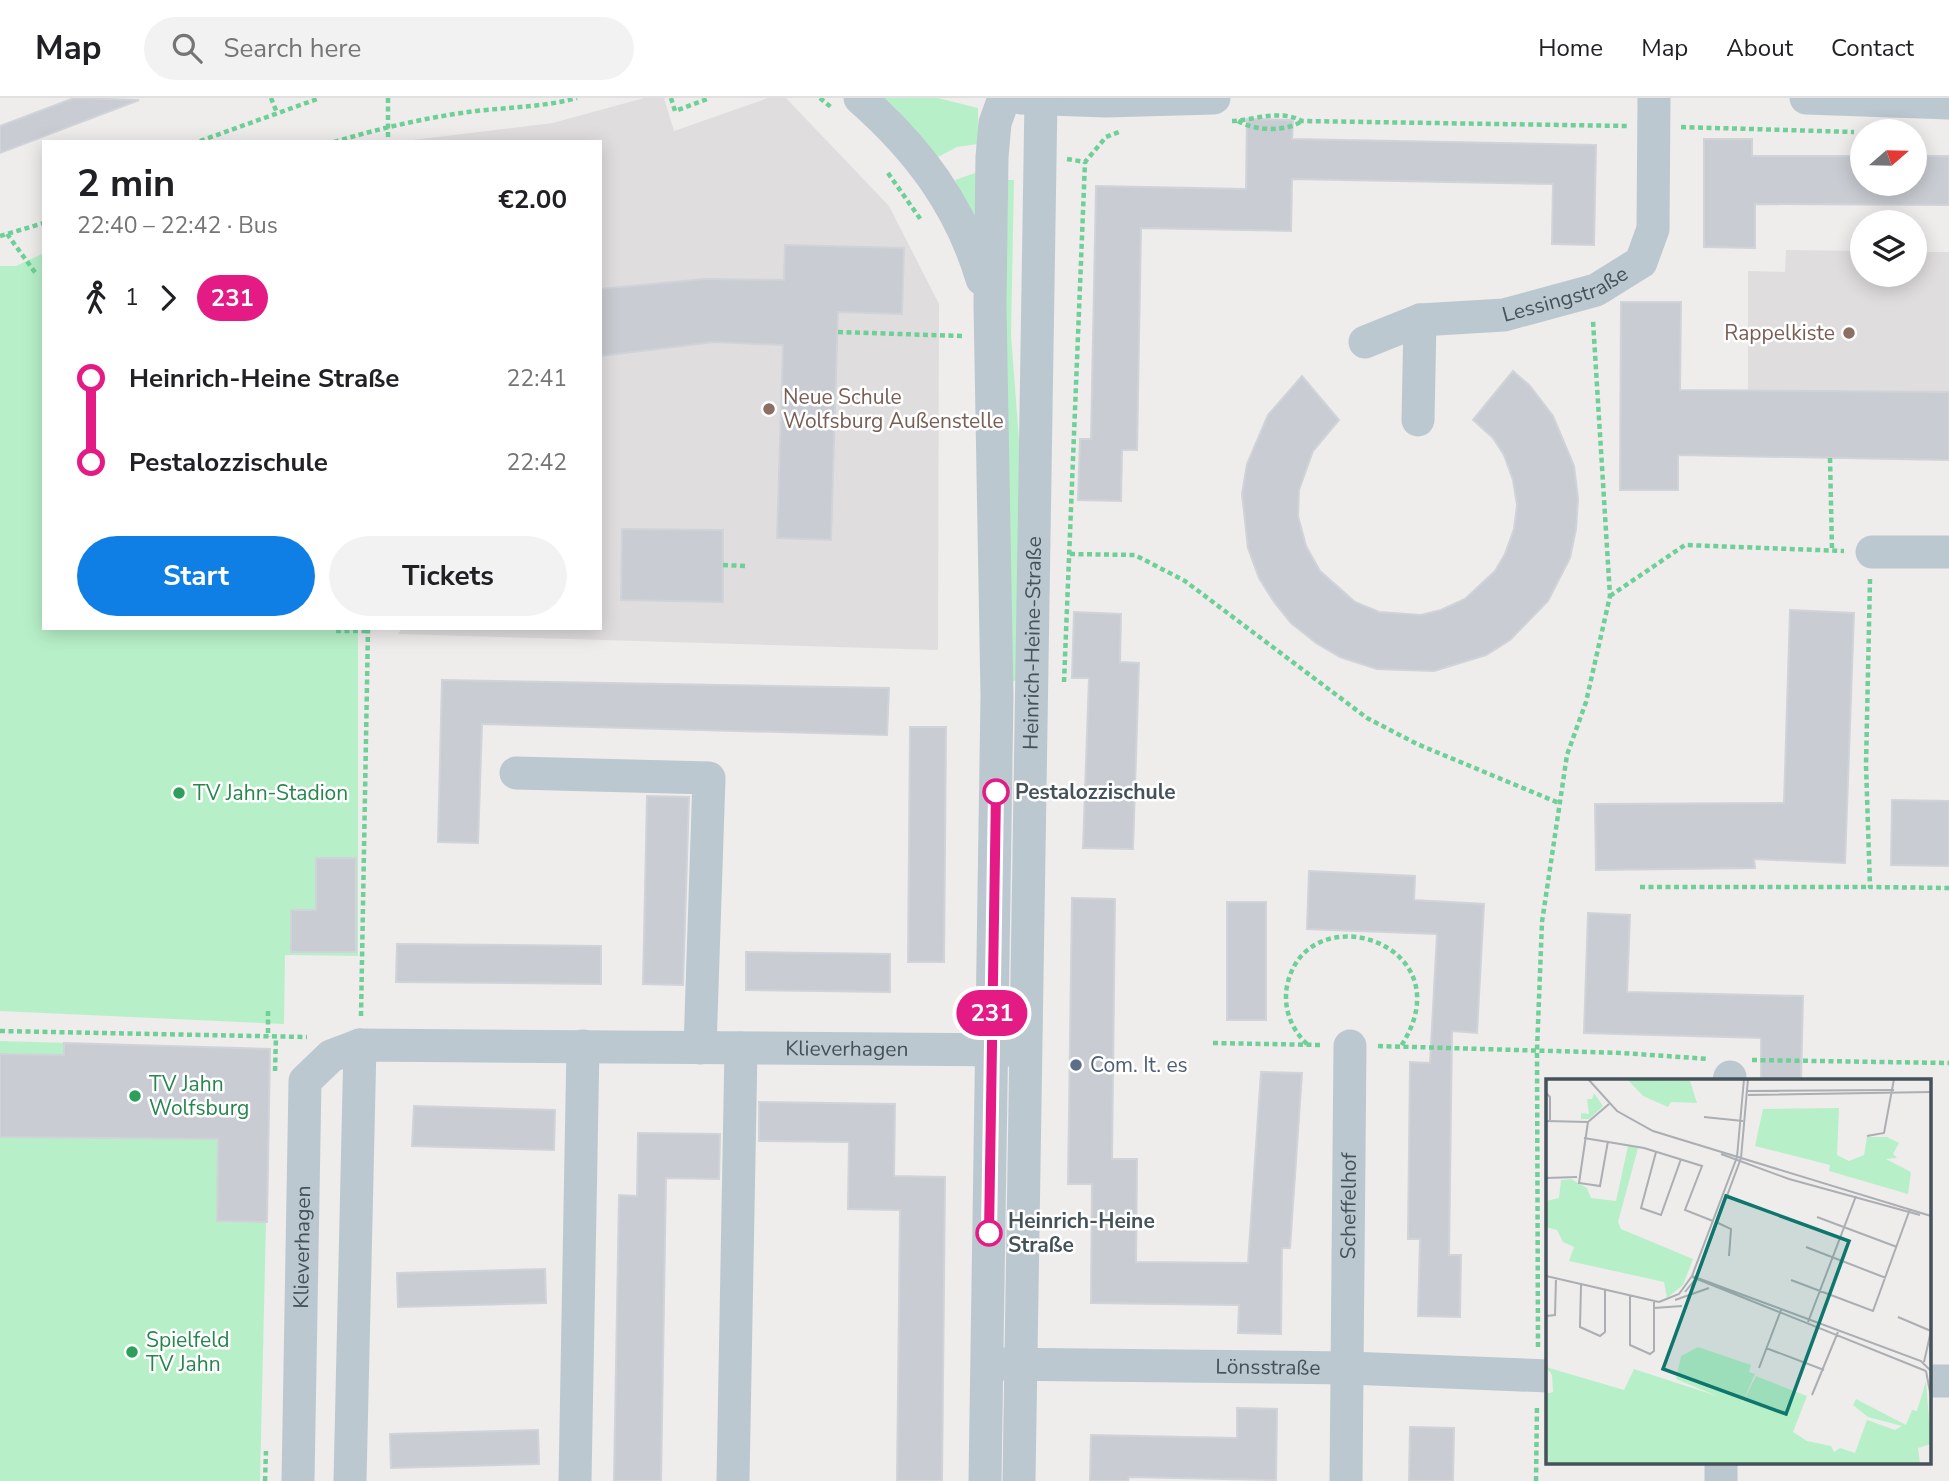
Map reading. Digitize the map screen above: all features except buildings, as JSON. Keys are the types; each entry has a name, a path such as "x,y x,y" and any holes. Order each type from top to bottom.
{"street":[{"name":"Heinrich-Heine-Straße","path":"860,98 883,118 934,175 963,224 990,305"},
{"name":"Heinrich-Heine-Straße","path":"985,1481 997,696 990,305 992,157 995,123 1004,98"},
{"path":"1033,99 1214,98"},
{"path":"1806,98 1949,103"},
{"name":"Heinrich-Heine-Straße","path":"1019,1481 1026,1051 1033,99"},
{"name":"Lessingstraße","path":"1365,342 1420,320 1504,315 1596,290 1641,262 1653,229 1654,112"},
{"path":"1418,420 1420,320"},
{"path":"1872,552 1949,552"},
{"path":"516,772 709,778 700,1048"},
{"path":"350,1481 360,1045"},
{"name":"Klieverhagen","path":"298,1481 305,1081 331,1056 360,1045 1026,1051"},
{"path":"575,1481 583,1046"},
{"name":"Scheffelhof","path":"1346,1481 1350,1046"},
{"path":"733,1481 741,1048"},
{"name":"Lönsstraße","path":"987,1364 1349,1368 1543,1376"}],"path":[{"path":"271,98 277,113"},
{"path":"203,140 320,98"},
{"path":"388,98 388,140"},
{"path":"341,140 390,125 477,111 551,105 577,98"},
{"path":"671,98 676,111 710,98"},
{"path":"1302,121 1293,128 1247,127 1238,120 1247,116 1293,116 1302,121 1654,112 1850,132"},
{"path":"1064,696 1085,162"},
{"path":"0,236 42,224"},
{"path":"7,234 37,275"},
{"path":"838,332 963,336"},
{"path":"1536,1481 1543,1376 1537,1050 1542,922 1567,755 1586,702 1610,596 1594,352"},
{"path":"1830,458 1832,551"},
{"path":"1610,596 1685,545 1872,552 1866,681 1870,887"},
{"path":"1070,554 1135,555 1185,581 1367,718 1417,744 1559,803"},
{"path":"723,565 745,566"},
{"path":"336,631 352,630"},
{"path":"360,1045 368,630"},
{"path":"1640,887 1949,888"},
{"path":"1308,1045 1296,1033 1289,1017 1285,996 1289,978 1296,963 1307,950 1324,940 1344,937 1379,941 1397,953 1409,967 1417,988 1418,1007 1412,1029 1400,1046"},
{"path":"268,1011 268,1037"},
{"path":"0,1031 312,1037"},
{"path":"1213,1043 1537,1050 1730,1069 1949,1063"}],"shaded area":[{"name":"Neue Schule Wolfsburg Außenstelle","path":"644,98 664,98 674,131 768,98 786,98 889,206 939,304 938,650 398,634 401,630 602,630 602,140 412,140 553,123"},
{"name":"Rappelkiste","path":"1786,250 1850,251 1850,287 1927,287 1927,252 1949,252 1949,392 1860,391 1860,459 1796,458 1795,391 1748,390 1748,271 1785,272"}],"green space":[{"path":"882,98 938,98 978,108 978,144 957,147 938,157"},
{"path":"978,172 978,227 955,180"},
{"path":"1006,180 1014,180 1011,335 1020,453 1018,681 1011,681 1004,437"},
{"name":"TV Jahn-Stadion","path":"42,254 42,630 358,630 358,956 285,955 284,1024 0,1011 0,266 16,266"},
{"name":"Spielfeld TV Jahn","path":"0,1041 270,1049 260,1481 0,1481"}],"bus line":[{"name":"231","path":"989,1233 996,792"}],"place":[{"name":"Rappelkiste","path":"1849,333"},
{"name":"Neue Schule Wolfsburg Außenstelle","path":"769,409"},
{"name":"Pestalozzischule","path":"996,792"},
{"name":"TV Jahn-Stadion","path":"179,793"},
{"name":"Com. It. es","path":"1076,1065"},
{"name":"TV Jahn Wolfsburg","path":"135,1096"},
{"name":"Heinrich-Heine Straße","path":"989,1233"},
{"name":"Spielfeld TV Jahn","path":"132,1352"}]}
